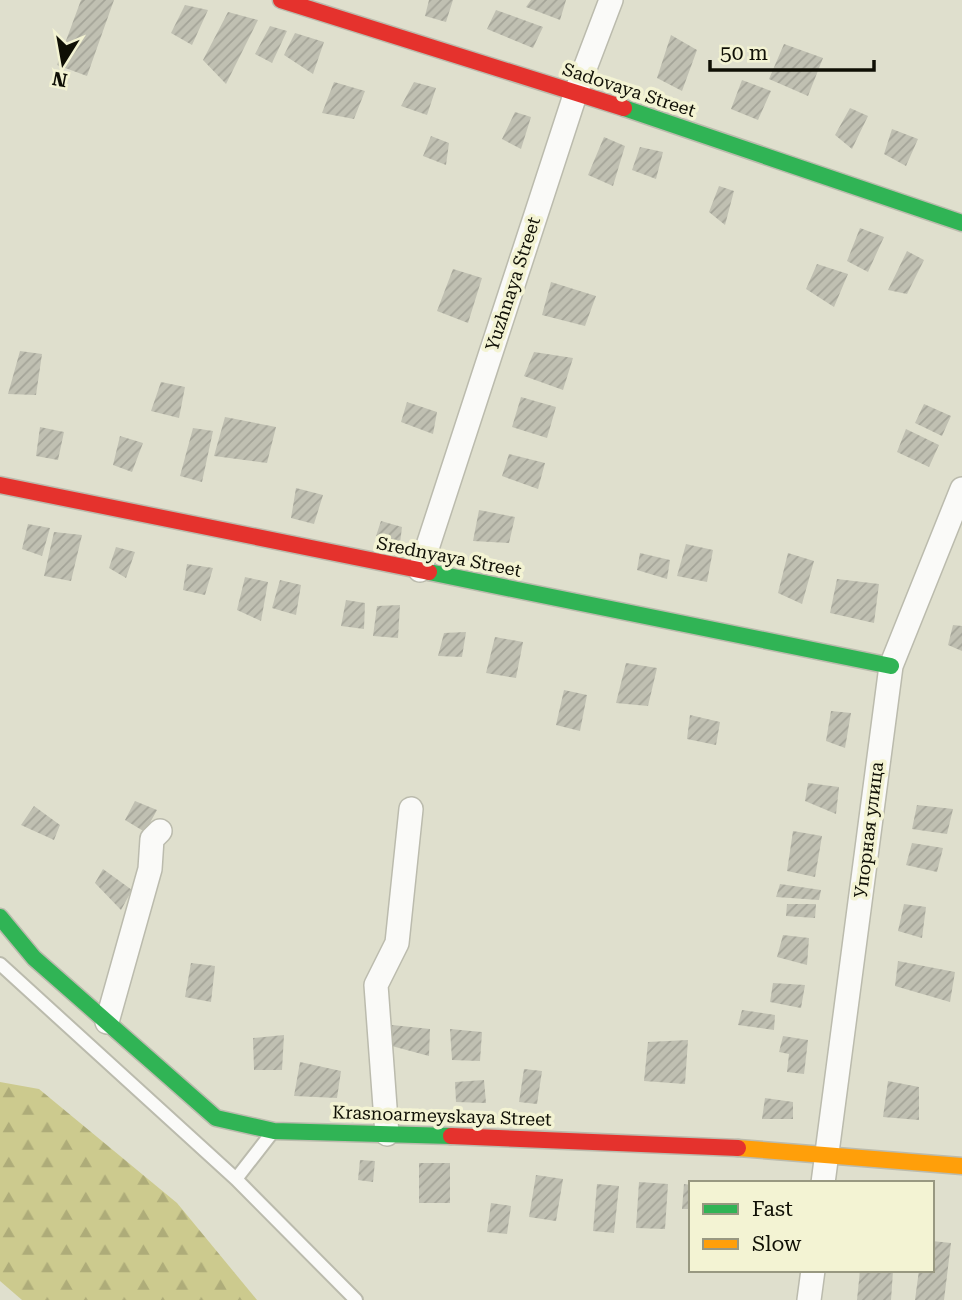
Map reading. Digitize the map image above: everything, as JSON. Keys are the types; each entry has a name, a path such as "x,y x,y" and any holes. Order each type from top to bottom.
{"street":[{"name":"Sadovaya Street","path":"281,0 576,92 962,223"},
{"name":"Yuzhnaya Street","path":"420,570 576,92 611,0"},
{"name":"Srednyaya Street","path":"0,485 891,666"},
{"name":"Упорная улица","path":"823,1181 891,666 962,489"},
{"path":"387,1133 376,985 397,943 411,809"},
{"path":"107,1021 150,869 152,839 160,831"},
{"name":"Krasnoarmeyskaya Street","path":"0,917 34,958 216,1118 274,1130 827,1153 962,1166"},
{"path":"809,1300 813,1272"}],"lane":[{"path":"0,964 236,1179 356,1300"},
{"path":"236,1179 274,1130"}],"green space":[{"path":"0,1082 39,1089 177,1203 257,1300 22,1300 0,1281"}],"building":[{"path":"81,0 114,0 87,76 57,65"},
{"path":"429,0 453,0 446,22 425,16"},
{"path":"531,0 566,0 560,20 526,7"},
{"path":"185,5 208,10 192,45 171,33"},
{"path":"496,10 543,27 533,48 487,29"},
{"path":"228,12 258,20 226,84 203,60"},
{"path":"270,26 287,31 272,63 255,54"},
{"path":"295,33 324,42 313,74 284,55"},
{"path":"671,35 697,50 682,91 657,78"},
{"path":"784,44 823,58 808,96 769,79"},
{"path":"742,80 771,91 758,120 731,109"},
{"path":"334,82 365,91 354,119 322,113"},
{"path":"414,82 436,88 427,115 401,106"},
{"path":"850,108 868,116 852,149 835,135"},
{"path":"515,112 531,117 521,149 502,139"},
{"path":"892,129 918,139 906,166 884,154"},
{"path":"431,136 449,143 446,165 423,156"},
{"path":"604,137 625,146 613,186 588,175"},
{"path":"640,147 663,152 656,179 632,170"},
{"path":"719,186 734,191 725,225 709,212"},
{"path":"860,228 884,237 868,272 847,261"},
{"path":"907,251 924,260 907,294 888,290"},
{"path":"817,264 848,274 834,307 806,289"},
{"path":"453,269 482,278 468,323 437,311"},
{"path":"551,282 596,296 585,326 542,315"},
{"path":"20,351 42,354 36,395 8,394"},
{"path":"534,352 573,358 563,390 524,376"},
{"path":"161,382 185,387 179,418 151,411"},
{"path":"521,397 556,407 547,438 512,427"},
{"path":"407,402 437,412 433,434 401,422"},
{"path":"924,404 951,416 942,436 915,423"},
{"path":"225,417 276,427 267,463 214,456"},
{"path":"40,427 64,432 58,460 36,456"},
{"path":"193,428 213,431 202,482 180,476"},
{"path":"906,429 939,445 929,467 897,452"},
{"path":"120,436 143,443 132,472 113,465"},
{"path":"509,454 545,463 538,489 502,476"},
{"path":"296,488 323,495 314,524 291,518"},
{"path":"479,510 515,517 509,543 473,541"},
{"path":"381,521 402,527 400,543 376,536"},
{"path":"28,524 50,528 42,556 22,549"},
{"path":"54,532 82,535 71,581 44,576"},
{"path":"686,544 713,550 707,582 677,576"},
{"path":"116,547 135,552 126,578 109,568"},
{"path":"640,553 670,560 667,579 637,570"},
{"path":"788,553 814,561 802,604 778,593"},
{"path":"187,564 213,568 205,595 183,590"},
{"path":"245,577 268,582 261,621 237,610"},
{"path":"837,579 879,584 874,623 830,613"},
{"path":"280,580 301,585 296,615 272,608"},
{"path":"346,600 365,603 364,629 341,626"},
{"path":"400,605 398,638 373,636 377,606"},
{"path":"953,625 962,626 962,651 948,645"},
{"path":"466,632 462,657 438,656 444,633"},
{"path":"495,637 523,642 516,678 486,673"},
{"path":"626,663 657,668 648,706 616,703"},
{"path":"564,690 587,695 580,731 556,725"},
{"path":"831,711 851,713 845,748 826,741"},
{"path":"690,715 720,722 716,745 687,739"},
{"path":"808,783 839,787 836,814 805,801"},
{"path":"135,801 157,810 145,832 125,820"},
{"path":"917,805 953,809 947,834 912,829"},
{"path":"34,806 60,825 54,840 21,825"},
{"path":"793,831 822,836 815,877 787,871"},
{"path":"912,843 943,848 937,872 906,865"},
{"path":"103,869 132,890 121,910 95,883"},
{"path":"780,884 821,890 819,900 776,897"},
{"path":"787,904 816,904 815,918 786,916"},
{"path":"904,904 926,907 922,938 898,931"},
{"path":"783,935 809,938 807,965 777,957"},
{"path":"898,961 955,972 950,1002 895,986"},
{"path":"191,963 215,966 211,1002 185,997"},
{"path":"773,983 805,985 801,1008 770,1002"},
{"path":"742,1010 775,1015 774,1030 738,1025"},
{"path":"392,1025 430,1029 429,1056 388,1045"},
{"path":"450,1029 482,1032 480,1061 452,1060"},
{"path":"284,1035 282,1070 254,1070 253,1038"},
{"path":"783,1036 808,1040 804,1074 787,1072 789,1054 779,1052"},
{"path":"688,1040 685,1084 644,1081 648,1042"},
{"path":"300,1062 341,1071 337,1098 294,1096"},
{"path":"524,1069 542,1071 537,1104 519,1102"},
{"path":"484,1080 486,1103 456,1102 455,1082"},
{"path":"888,1081 919,1087 919,1120 883,1117"},
{"path":"765,1098 793,1102 793,1119 762,1119"},
{"path":"360,1160 375,1161 373,1182 358,1180"},
{"path":"419,1163 450,1163 450,1203 419,1203"},
{"path":"536,1175 563,1179 556,1221 529,1217"},
{"path":"639,1182 668,1184 665,1229 636,1228"},
{"path":"597,1184 619,1186 614,1233 593,1231"},
{"path":"684,1184 689,1185 689,1209 682,1209"},
{"path":"491,1203 511,1206 507,1234 487,1232"},
{"path":"934,1241 951,1243 944,1300 915,1300 919,1272 934,1272"},
{"path":"860,1272 893,1272 891,1300 857,1300"}],"traffic: fast":[{"path":"624,108 962,223"},
{"path":"429,572 891,666"},
{"path":"0,917 34,958 216,1118 274,1131 451,1136"}],"traffic: slow":[{"path":"738,1148 962,1166"}],"traffic: jam":[{"path":"281,0 624,108"},
{"path":"0,485 429,572"},
{"path":"451,1136 738,1148"}]}
